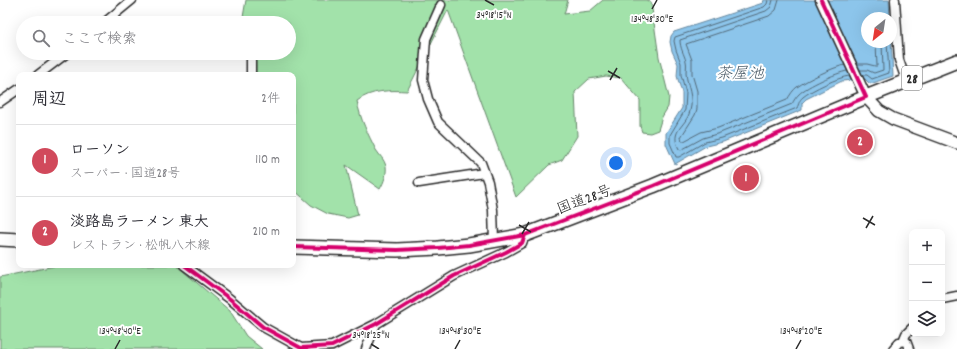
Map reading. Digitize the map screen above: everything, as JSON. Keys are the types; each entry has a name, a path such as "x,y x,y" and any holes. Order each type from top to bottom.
{"highway":[{"name":"国道28号","path":"296,247 408,250 451,247 525,235 653,186 906,80 957,61"},
{"path":"0,239 16,240"}],"main road":[{"path":"866,97 879,111 893,119 957,143"}],"street":[{"path":"113,16 132,0"},
{"path":"821,0 866,97"},
{"path":"895,0 899,60 906,80"},
{"path":"441,6 426,39 423,80 428,100 438,122 481,164 488,182 493,210 494,241"},
{"path":"42,72 58,60"},
{"path":"251,60 251,72"},
{"path":"0,102 16,91"},
{"path":"419,183 484,173"},
{"path":"188,268 230,299 262,327 301,348 332,346 376,324 454,276 506,252 522,242 525,235"},
{"path":"945,298 957,296"},
{"path":"366,349 376,324"},
{"path":"893,349 899,342 902,341 909,331"},
{"path":"902,341 906,341 909,349"}],"green space":[{"path":"246,0 568,0 564,14 590,11 603,0 647,0 651,2 659,57 669,97 668,107 662,117 658,130 650,133 642,132 640,126 640,100 621,78 606,76 589,79 575,92 577,136 562,160 549,165 516,197 448,10 407,91 387,91 374,93 362,97 357,101 367,132 386,166 385,178 380,189 346,165 358,215 348,218 328,214 311,205 296,192 296,72 251,72 249,60 296,60 296,16 243,16"},
{"path":"45,268 180,268 230,311 246,336 262,349 0,349 0,277"}],"water":[{"name":"茶屋池","path":"764,0 889,0 890,12 861,12 861,48 892,48 893,76 870,84 865,79 842,81 806,99 802,103 802,110 723,142 706,146 675,164 666,144 666,133 682,108 682,93 677,76 678,64 670,42 671,36 674,32 763,3"}],"cycle path":[{"path":"296,247 397,250 438,248 469,245 525,235 653,186 866,97 821,0"},
{"path":"188,268 230,299 263,327 301,348 332,346 376,324 454,276 522,243 525,235"}],"place":[{"name":"淡路島ラーメン 東大","path":"860,142"},
{"name":"ローソン","path":"746,178"}]}
